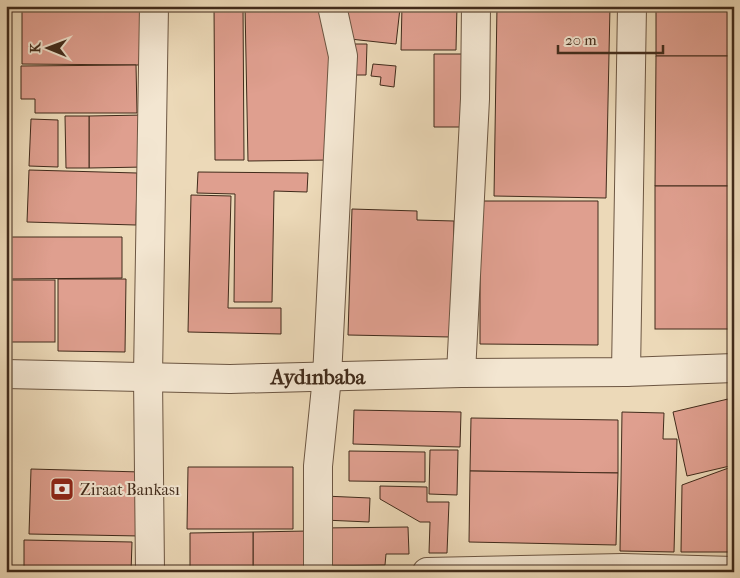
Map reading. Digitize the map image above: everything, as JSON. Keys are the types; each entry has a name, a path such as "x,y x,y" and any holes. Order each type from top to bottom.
{"street":[{"path":"150,572 148,376 154,6"},
{"path":"318,572 318,466 327,377 343,56 332,6"},
{"path":"461,373 475,99 476,6"},
{"path":"626,372 632,6"},
{"path":"6,374 230,379 461,373 626,372 734,368"},
{"path":"427,572 734,571"}],"building":[{"path":"22,6 140,6 140,65 22,64"},
{"path":"214,6 243,6 244,160 215,160"},
{"path":"245,6 326,6 334,30 332,160 248,161"},
{"path":"349,6 400,8 396,44 341,38 344,10 348,11"},
{"path":"402,6 457,6 456,50 401,50"},
{"path":"497,6 610,6 606,198 494,196"},
{"path":"656,6 734,6 734,56 656,56"},
{"path":"347,44 367,44 366,75 346,75"},
{"path":"434,54 466,54 467,127 434,127"},
{"path":"656,56 734,56 734,186 655,186"},
{"path":"373,64 396,66 394,87 380,85 381,77 371,76"},
{"path":"136,65 137,113 35,113 35,99 21,99 21,66"},
{"path":"145,115 145,167 89,168 89,116"},
{"path":"65,116 89,116 89,168 66,168"},
{"path":"31,119 58,120 58,167 29,166"},
{"path":"29,170 137,173 136,225 27,222"},
{"path":"198,172 308,173 307,192 274,191 272,302 234,302 235,194 197,193"},
{"path":"655,186 734,186 734,329 655,329"},
{"path":"191,195 231,196 228,308 281,308 281,334 188,332"},
{"path":"480,201 598,201 598,345 480,344"},
{"path":"352,209 417,211 417,220 454,221 451,337 348,335"},
{"path":"8,237 122,237 122,278 8,279"},
{"path":"58,279 126,279 125,352 58,351"},
{"path":"7,280 55,280 55,342 7,342"},
{"path":"728,399 734,424 734,465 687,476 673,412"},
{"path":"354,410 461,412 460,447 353,444"},
{"path":"622,412 664,413 663,439 677,439 674,552 620,551"},
{"path":"471,418 618,420 618,473 470,471"},
{"path":"430,450 458,450 457,495 429,494"},
{"path":"349,451 425,452 425,482 349,481"},
{"path":"734,466 734,552 681,552 682,485"},
{"path":"188,467 293,467 293,529 187,529"},
{"path":"31,469 141,472 140,536 29,534"},
{"path":"470,471 618,473 616,545 469,542"},
{"path":"380,486 427,487 427,502 449,502 447,553 429,553 430,522 420,522 380,499"},
{"path":"324,496 370,498 369,522 324,520"},
{"path":"408,527 409,554 386,554 385,565 323,566 322,528"},
{"path":"308,531 308,572 253,572 253,532"},
{"path":"253,532 253,572 190,572 190,533"},
{"path":"24,540 132,542 131,572 24,572"}],"place":[{"name":"Ziraat Bankası","path":"62,489"}],"district":[{"name":"Aydınbaba","path":"318,377"}]}
